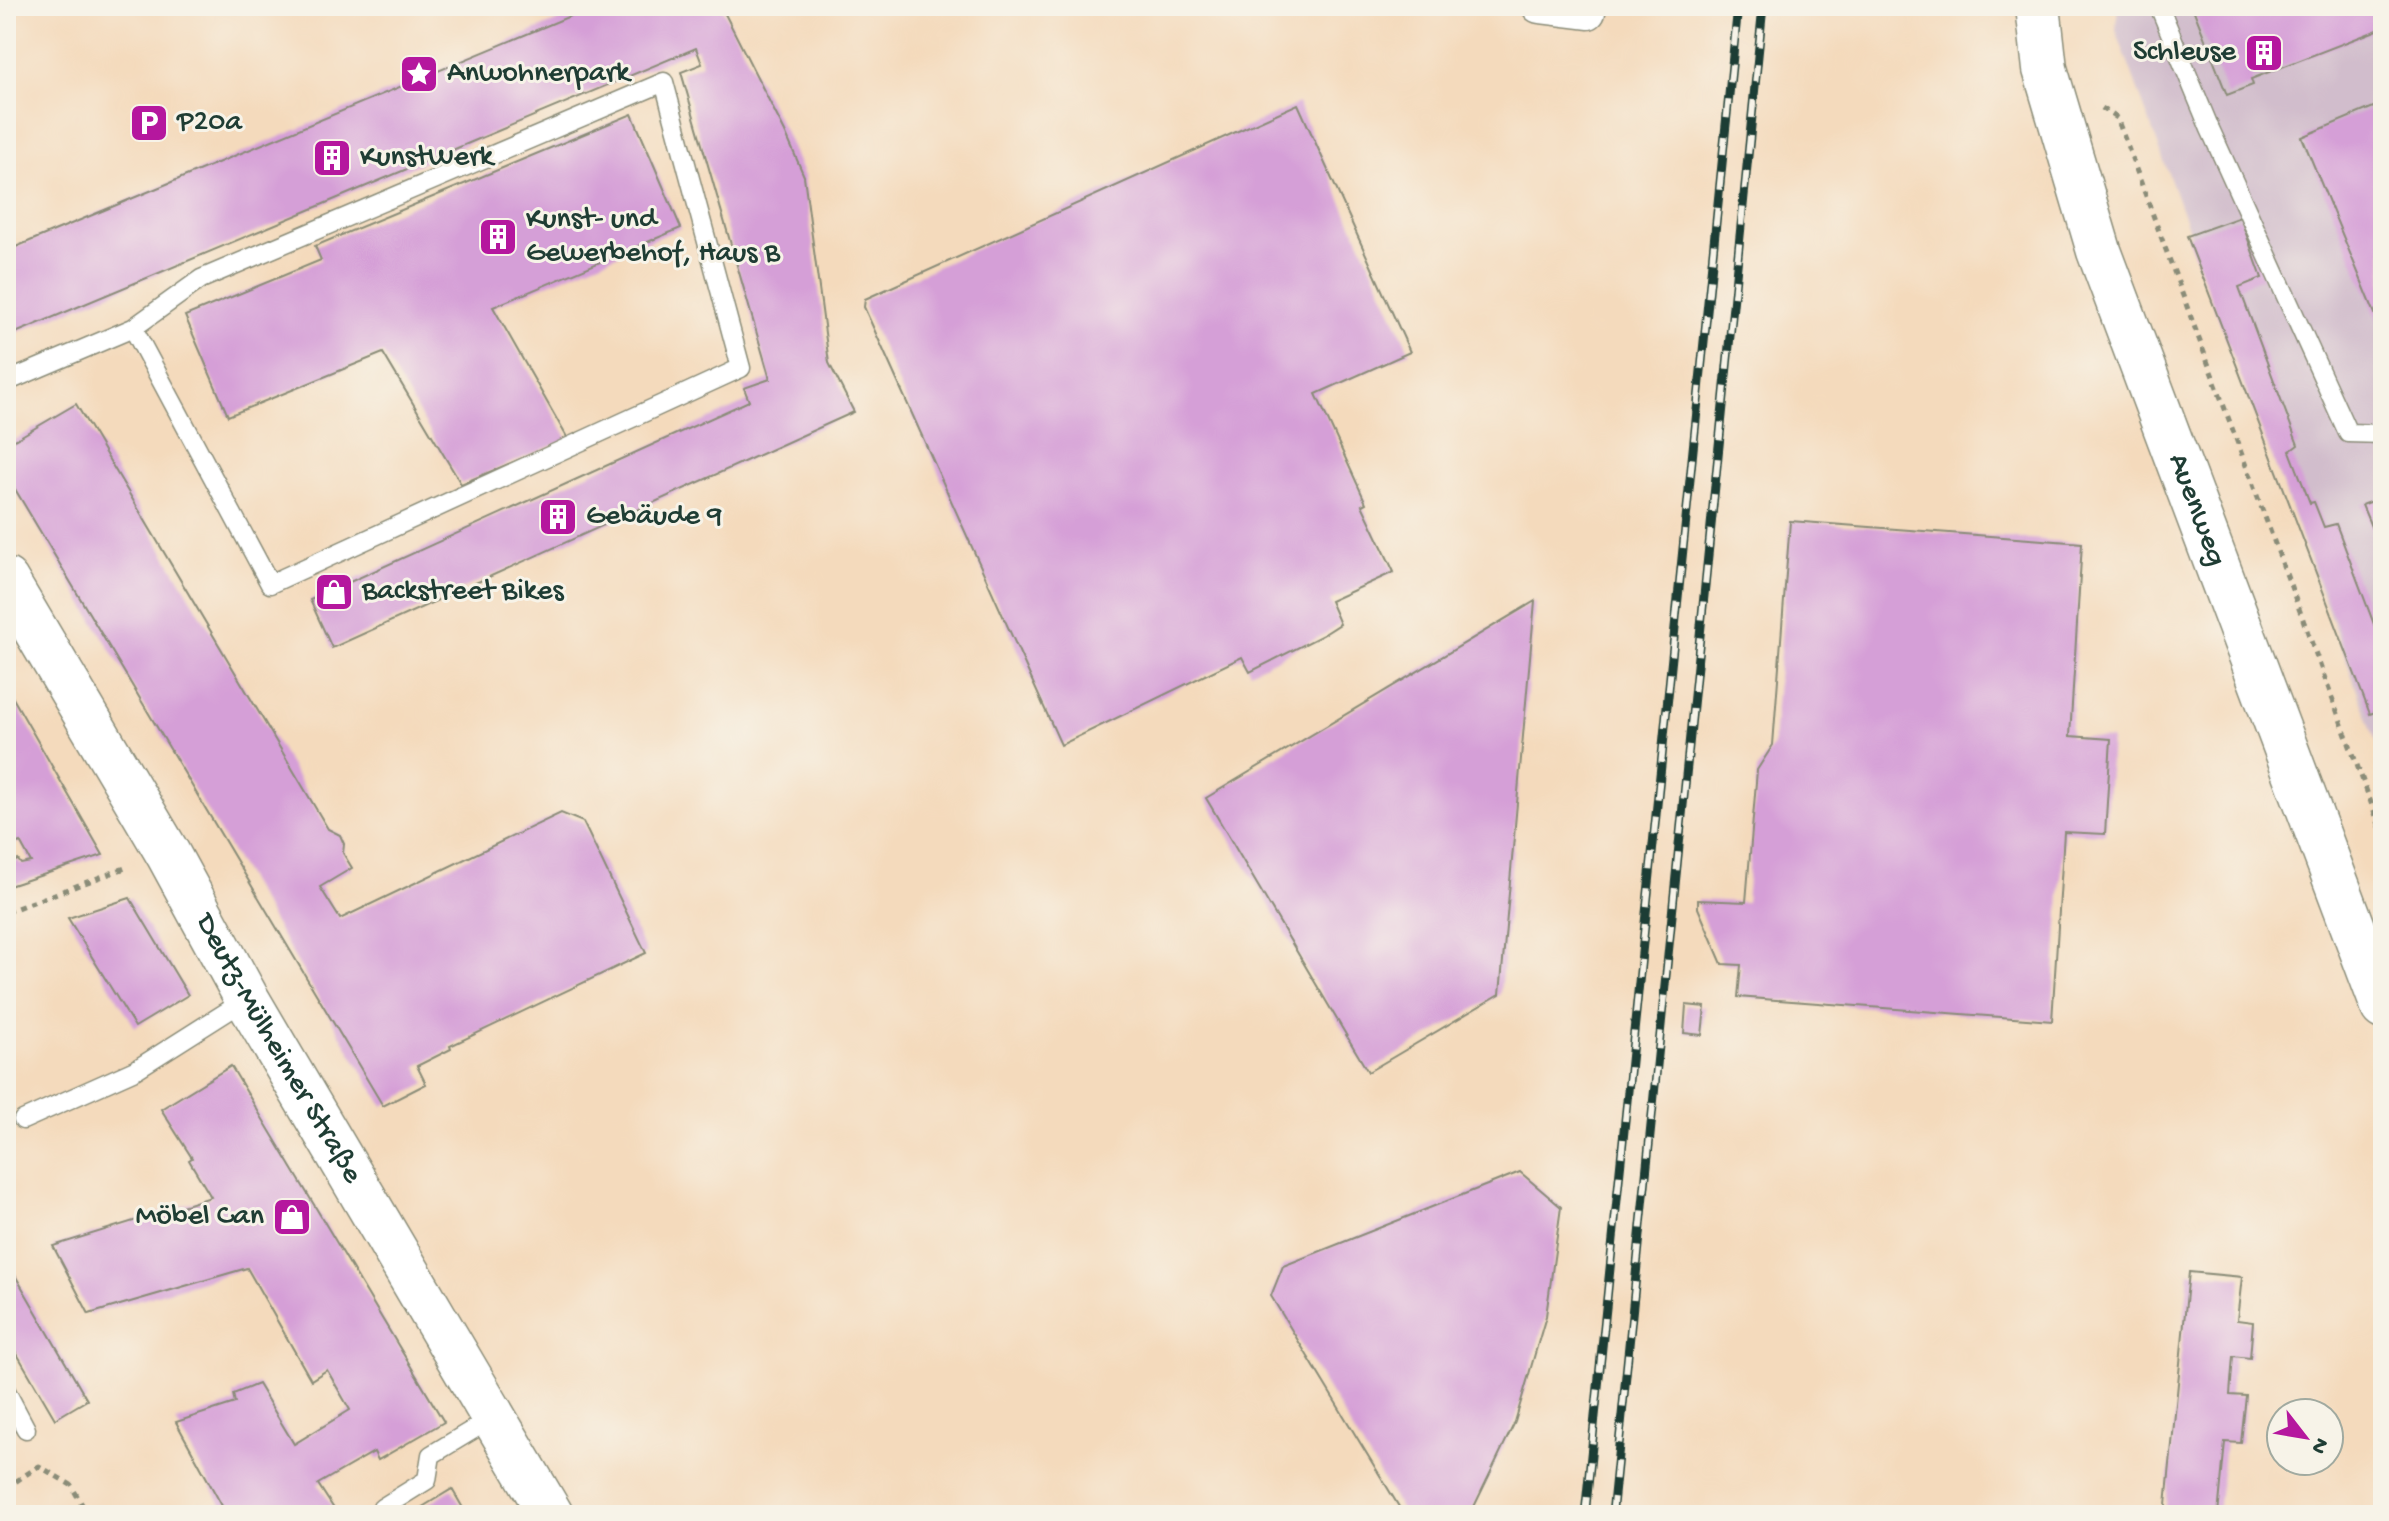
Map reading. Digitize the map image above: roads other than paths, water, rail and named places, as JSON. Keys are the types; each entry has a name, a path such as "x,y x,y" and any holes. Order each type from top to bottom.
{"street":[{"path":"1539,6 1588,12"},
{"name":"Auenweg","path":"2038,6 2045,69 2099,251 2383,1007"},
{"name":"Deutz-Mülheimer Straße","path":"6,580 168,854 247,999 551,1515"}],"lane":[{"path":"2159,6 2217,144 2348,433 2383,434"},
{"path":"6,382 133,328 201,279 664,82 741,368 270,584 133,328"},
{"path":"23,1120 135,1070 247,999"},
{"path":"6,1391 26,1429"},
{"path":"382,1508 427,1480 431,1455 494,1417"}],"railway":[{"path":"1585,1515 1738,6"},
{"path":"1612,1515 1763,6"}],"place":[{"name":"Schleuse","path":"2264,53"},
{"name":"Anwohnerpark","path":"419,74"},
{"name":"P20a","path":"149,123"},
{"name":"KunstWerk","path":"332,158"},
{"name":"Kunst- und Gewerbehof, Haus B","path":"498,237"},
{"name":"Gebäude 9","path":"558,517"},
{"name":"Backstreet Bikes","path":"334,592"},
{"name":"Möbel Can","path":"292,1217"}]}
